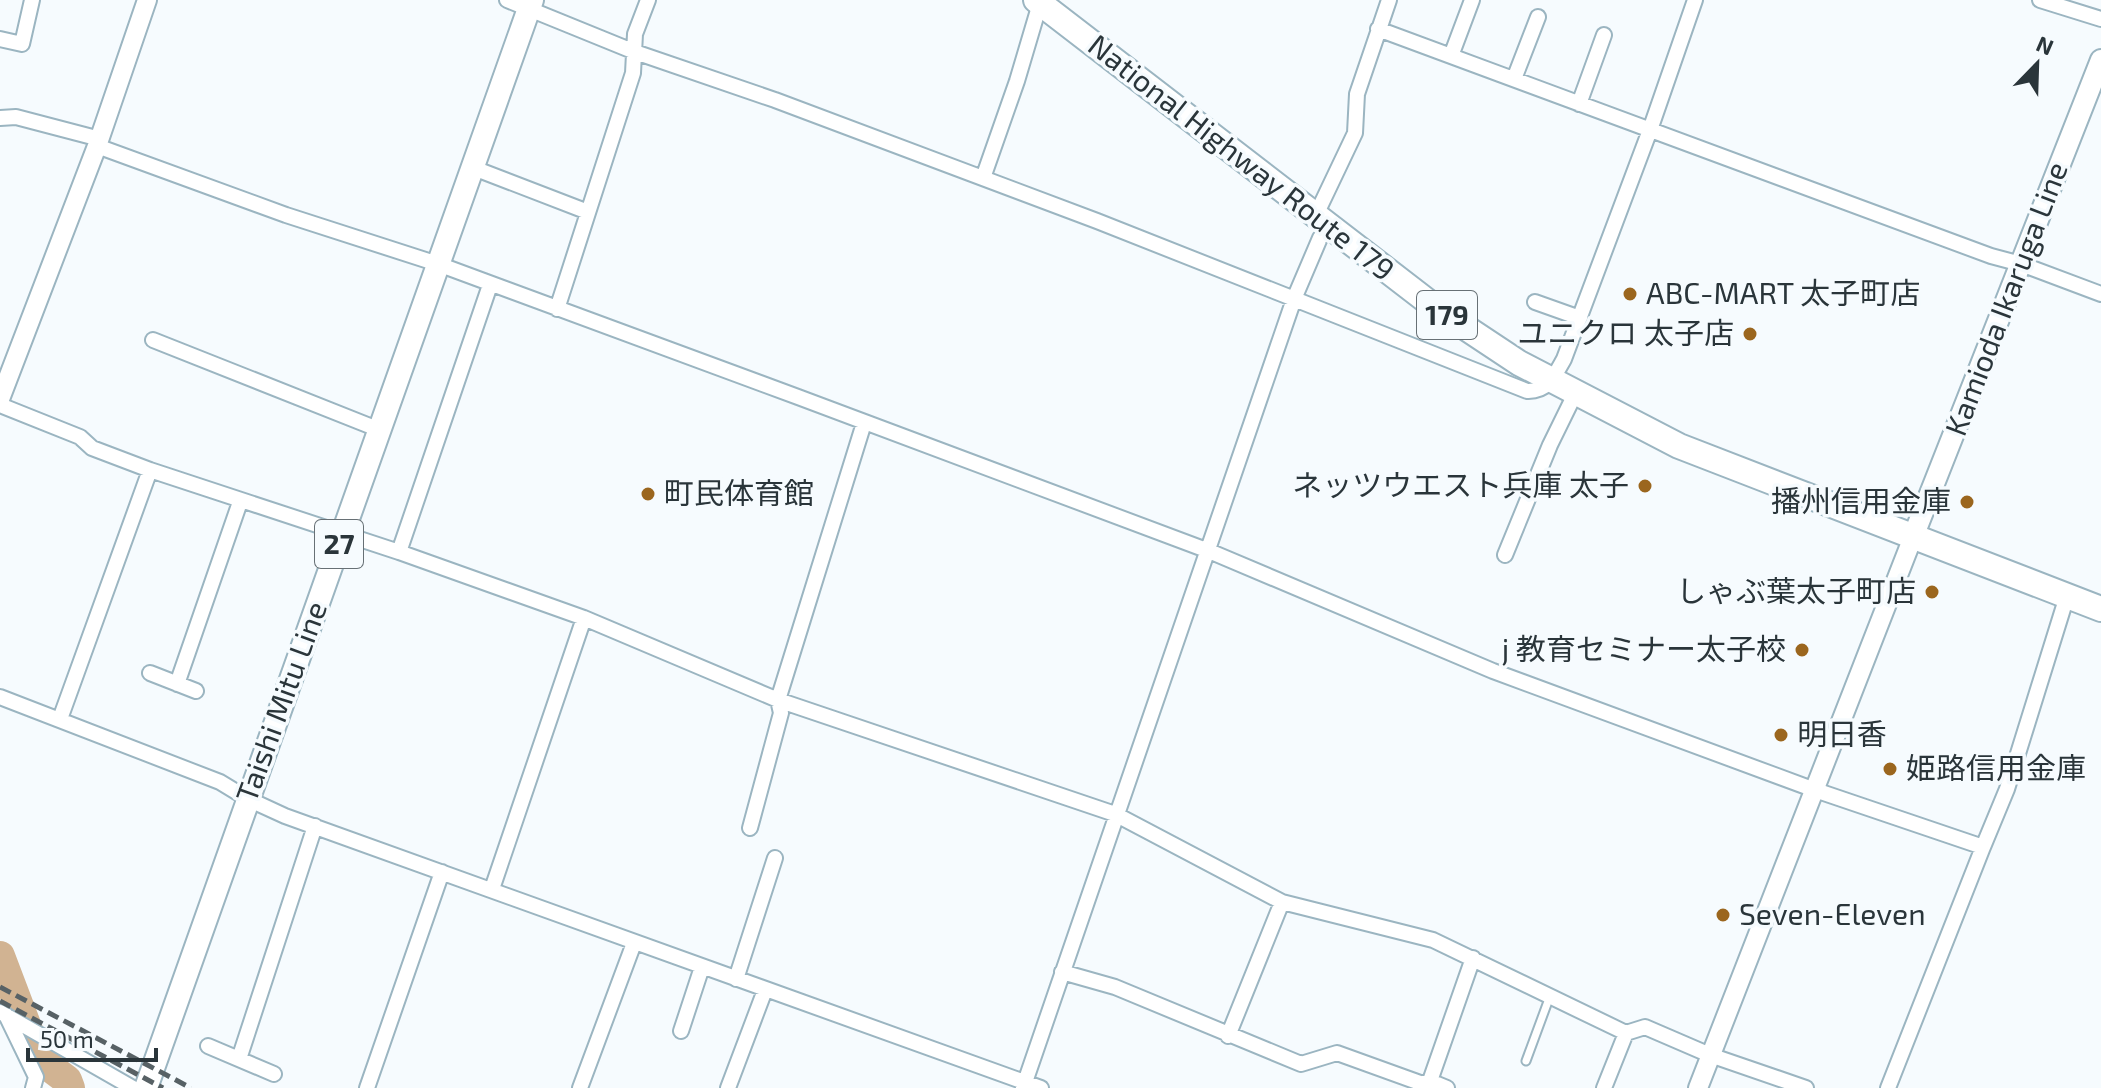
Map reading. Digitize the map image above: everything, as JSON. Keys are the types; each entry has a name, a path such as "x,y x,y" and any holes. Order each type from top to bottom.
{"highway":[{"name":"National Highway Route 179","path":"1039,1 1462,326 1551,381 1679,446 2101,609"}],"main road":[{"name":"Taishi Mitu Line","path":"146,1088 530,4"},
{"name":"Kamioda Ikaruga Line","path":"1913,537 2101,60"}],"street":[{"path":"0,39 22,44 32,0"},
{"path":"0,399 99,143 147,0"},
{"path":"507,0 530,4 635,52 775,100 983,178 1527,391 1537,392 1551,381 1564,359 1695,0"},
{"path":"557,309 633,73 635,34 648,0"},
{"path":"1024,1085 1294,299 1320,238 1323,221 1355,133 1357,94 1389,0"},
{"path":"1451,56 1472,0"},
{"path":"2040,0 2101,19"},
{"path":"983,178 1017,81 1039,1"},
{"path":"1514,79 1538,17"},
{"path":"1378,29 2101,294"},
{"path":"1579,104 1604,35"},
{"path":"0,118 16,117 99,143 286,215 438,264 1209,551 1493,671 1815,790 1983,847"},
{"path":"471,167 588,212"},
{"path":"399,552 490,285"},
{"path":"1535,302 1580,318"},
{"path":"153,340 380,430"},
{"path":"1505,555 1550,445 1575,394"},
{"path":"0,405 80,437 92,448 150,470 399,552 584,618 778,700 1115,814 1282,902 1433,940 1626,1033 1645,1027 1710,1055 1806,1088"},
{"path":"750,828 781,713 778,700 864,423"},
{"path":"60,719 150,470"},
{"path":"177,684 240,502"},
{"path":"1698,1088 1913,537"},
{"path":"1888,1088 2007,789 2067,596"},
{"path":"492,889 584,618"},
{"path":"150,673 196,691"},
{"path":"0,697 220,782 248,799 315,826 1024,1085 1041,1088"},
{"path":"239,1059 315,826"},
{"path":"736,979 775,858"},
{"path":"367,1088 442,872"},
{"path":"1228,1036 1282,902"},
{"path":"580,1088 634,943"},
{"path":"1425,1084 1473,958"},
{"path":"681,1031 702,967"},
{"path":"1062,972 1115,987 1301,1064 1337,1053 1425,1084 1447,1088"},
{"path":"728,1088 765,990"},
{"path":"3,1014 36,1077 33,1088"},
{"path":"3,1014 133,1088"},
{"path":"1604,1088 1626,1033"},
{"path":"208,1046 274,1074"}],"lane":[{"path":"1526,1061 1550,996"}],"waterway":[{"path":"0,956 39,1059 67,1080 70,1088"}],"railway":[{"path":"0,987 191,1088"},
{"path":"0,1001 163,1088"}],"place":[{"name":"ABC-MART 太子町店","path":"1630,294"},
{"name":"ユニクロ 太子店","path":"1750,334"},
{"name":"ネッツウエスト兵庫 太子","path":"1645,486"},
{"name":"町民体育館","path":"648,494"},
{"name":"播州信用金庫","path":"1967,502"},
{"name":"しゃぶ葉太子町店","path":"1932,592"},
{"name":"j 教育セミナー太子校","path":"1802,650"},
{"name":"明日香","path":"1781,735"},
{"name":"姫路信用金庫","path":"1890,769"},
{"name":"Seven-Eleven","path":"1723,915"}]}
